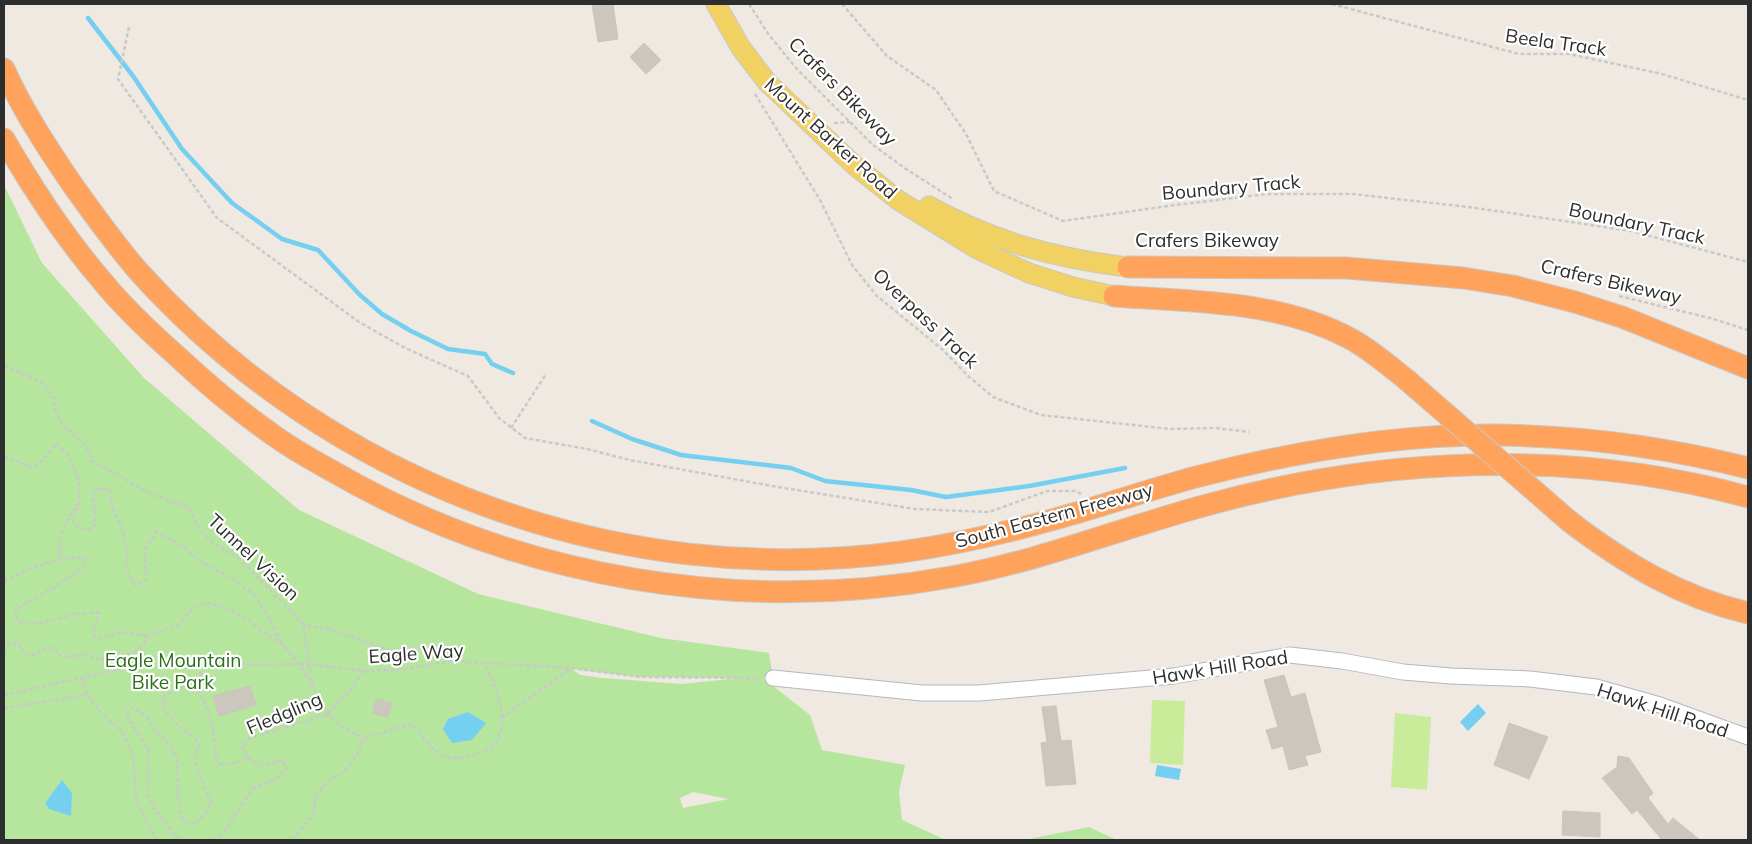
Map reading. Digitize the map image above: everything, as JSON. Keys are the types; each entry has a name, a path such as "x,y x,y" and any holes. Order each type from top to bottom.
{"highway":[{"name":"South Eastern Freeway","path":"4,70 14,92 44,144 92,213 139,272 193,326 248,374 315,423 381,460 452,493 523,519 597,539 672,552 748,558 823,558 901,552 976,538 1050,520 1193,478 1267,460 1342,447 1423,439 1494,435 1567,439 1642,446 1748,468"},
{"name":"South Eastern Freeway","path":"4,139 58,224 104,284 159,340 216,392 276,438 365,490 434,523 505,549 579,569 654,583 731,591 807,593 882,587 954,577 1032,558 1201,506 1274,488 1347,475 1422,467 1505,464 1575,467 1650,476 1723,490 1748,497"},
{"path":"1128,267 1347,268 1463,278 1513,286 1575,302 1622,317 1748,368"},
{"path":"1114,296 1243,306 1270,310 1316,323 1350,338 1407,380 1569,521 1598,543 1631,565 1673,587 1748,613"}],"main road":[{"name":"Mount Barker Road","path":"716,4 741,48 767,82 848,159 898,200 977,249 1029,273 1073,287 1114,296"},
{"name":"Mount Barker Road","path":"724,4 749,44 781,83 820,122 871,168 916,198 949,217 1008,242 1071,259 1128,267"}],"street":[{"name":"Hawk Hill Road","path":"773,678 922,693 979,693 1174,676 1290,655 1382,667 1403,672 1530,679 1596,687 1660,705 1748,738"}],"path":[{"name":"Crafers Bikeway","path":"749,4 769,35 796,68 873,145 906,170 954,199"},
{"name":"Boundary Track","path":"842,4 887,56 936,90 966,134 994,191 1062,221 1268,194 1354,194 1476,208 1631,231 1748,262"},
{"name":"Beela Track","path":"1332,4 1519,54 1569,54 1662,74 1748,100"},
{"path":"129,27 118,79 217,218 359,322 404,348 468,376 499,418 525,438 586,448 630,460 772,486 915,509 989,512 1048,491 1076,491 1106,503"},
{"name":"Overpass Track","path":"754,92 820,200 852,265 877,296 943,350 967,375 994,397 1041,415 1170,429 1216,428 1249,432"},
{"name":"Crafers Bikeway","path":"1617,296 1710,318 1748,330"},
{"name":"Tunnel Vision","path":"4,368 8,367 43,383 54,398 55,410 63,426 86,445 92,461 153,495 190,507 197,526 213,543 241,560 304,624 336,631 389,650 436,648 451,662"},
{"path":"511,428 546,374"},
{"name":"Tunnel Vision","path":"4,456 31,467 42,462 57,443 69,456 79,481 79,504 73,520 74,525 88,530 94,526 96,521 93,508 94,491 100,488 110,491 112,507 122,529 128,556 126,566 130,577 136,585 146,579 145,550 156,532 181,545 201,562 232,578 256,596 281,643"},
{"path":"60,560 59,544 67,517 79,504"},
{"path":"4,581 19,573 60,560 80,557 86,559 84,567 53,588 21,606 14,615 16,620 21,623 31,624 78,614 99,613 94,636 100,638 123,632 148,636 179,624 191,610 206,603 223,607 247,618 281,643 298,664 312,686 321,706 340,727 364,738 411,724 420,731 427,745 447,757 474,757 492,747 500,732 502,718 498,693 484,662"},
{"path":"304,624 312,686"},
{"path":"4,651 10,642 18,642 27,656 33,656 41,650 50,647 54,648 60,656 68,657 86,654 100,660 133,654 143,645 148,636"},
{"name":"Eagle Way","path":"4,695 134,666 308,664 363,670 401,670 451,662 484,662 571,668 640,677 773,678"},
{"name":"Fledgling","path":"200,665 201,693 208,708 213,730 214,754 218,763 227,764 248,758"},
{"path":"502,718 571,668"},
{"name":"Fledgling","path":"213,840 225,831 252,789 276,779 287,769 283,760 261,766 248,758 242,747 250,738 328,714 352,688 363,670"},
{"path":"83,678 88,695 101,713 122,731 133,755 136,798 157,840"},
{"path":"179,840 156,811 148,794 149,750 128,718 127,712 131,707 147,717 155,731 167,742 177,758 178,800 182,822 195,824 204,815 212,802 198,772 195,757 199,746 195,737 185,732 174,722 162,706 164,695 172,691 194,686 201,693"},
{"path":"4,708 88,695"},
{"path":"292,840 313,815 317,794 328,781 344,772 357,756 364,738"}],"green space":[{"name":"Eagle Mountain Bike Park","path":"4,185 42,263 144,378 299,510 478,594 661,638 769,653 773,678 763,678 810,715 822,750 905,765 899,791 902,820 946,840 4,840","holes":["572,669 640,677 740,678 682,684 580,675","693,792 728,799 729,799 683,808 680,798"]},
{"path":"1152,700 1185,701 1183,765 1150,763"},
{"path":"1395,713 1431,717 1427,790 1391,787"},
{"path":"1089,827 1117,840 1024,840"}],"water":[{"path":"1478,704 1486,713 1468,731 1460,722"},
{"path":"468,712 486,723 472,740 452,743 443,729 448,719"},
{"path":"1157,765 1181,769 1179,780 1155,776"},
{"path":"62,780 72,793 71,816 49,809 45,803"}],"building":[{"path":"592,4 613,4 618,39 598,42"},
{"path":"644,43 661,60 646,74 630,57"},
{"path":"1284,675 1291,697 1305,693 1321,752 1305,756 1308,765 1289,770 1283,746 1272,749 1266,730 1278,727 1264,680"},
{"path":"250,686 256,705 219,716 213,696"},
{"path":"376,699 392,703 388,717 373,713"},
{"path":"1056,706 1061,741 1071,740 1076,784 1046,786 1041,743 1047,742 1042,707"},
{"path":"1509,723 1548,737 1529,779 1494,765"},
{"path":"1618,756 1629,758 1653,793 1648,798 1668,824 1673,818 1700,840 1662,840 1637,810 1632,814 1602,778 1617,767"},
{"path":"1563,811 1600,813 1600,837 1562,835"}],"waterway":[{"path":"88,18 133,76 182,149 232,203 282,239 318,250 360,295 382,314 448,349 485,354 492,364 513,373"},
{"path":"592,421 632,439 681,455 791,468 825,481 911,490 946,497 1029,486 1125,468"}]}
